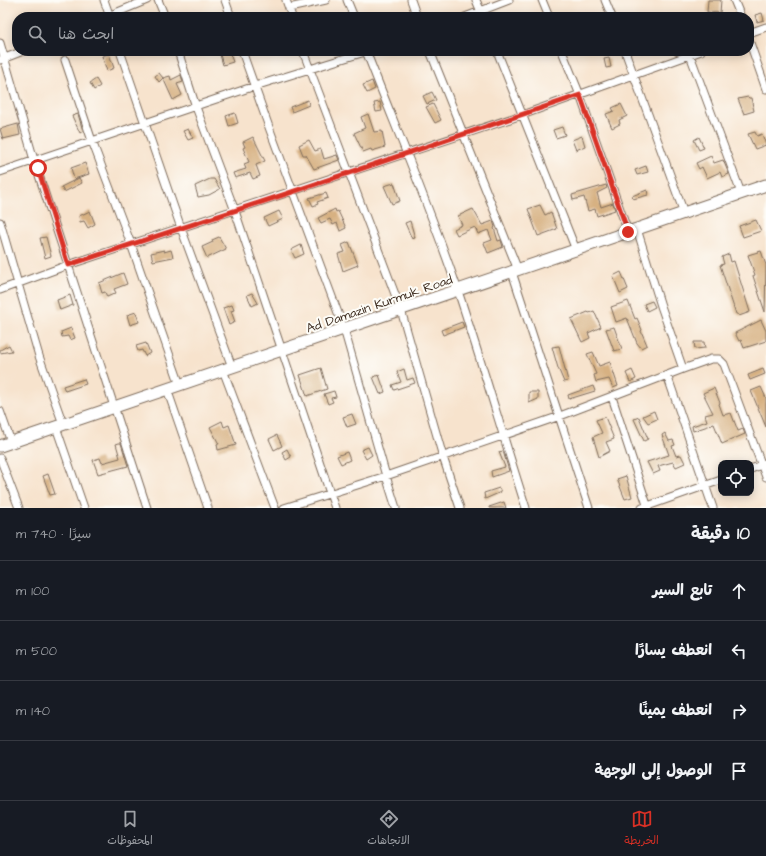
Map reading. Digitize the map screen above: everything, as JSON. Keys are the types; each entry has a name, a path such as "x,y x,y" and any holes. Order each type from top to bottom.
{"highway":[{"name":"Ad Damazin Kurmuk Road","path":"0,446 766,185"}],"street":[{"path":"104,0 108,12"},
{"path":"120,12 147,0"},
{"path":"158,0 163,12"},
{"path":"225,0 229,12"},
{"path":"286,0 290,12"},
{"path":"289,8 326,0"},
{"path":"348,0 352,12"},
{"path":"411,0 415,12"},
{"path":"476,0 481,12"},
{"path":"486,12 509,0"},
{"path":"542,0 547,12"},
{"path":"605,0 610,12"},
{"path":"734,0 738,12"},
{"path":"754,31 766,27"},
{"path":"0,43 2,59 146,508"},
{"path":"754,54 766,89"},
{"path":"2,59 12,55"},
{"path":"122,56 146,123 274,508"},
{"path":"180,56 196,106 235,211 335,508"},
{"path":"244,56 292,192 344,329 396,508"},
{"path":"305,56 350,172 401,310 443,457 460,508"},
{"path":"0,172 255,86 351,56"},
{"path":"369,56 407,153 458,291 526,508"},
{"path":"432,56 464,135 515,271 589,508"},
{"path":"499,56 576,250"},
{"path":"564,56 661,306 683,369"},
{"path":"627,56 684,213"},
{"path":"0,290 68,265 464,135 635,76 687,56"},
{"path":"690,56 741,193"},
{"path":"64,60 92,141 131,244 180,385"},
{"path":"0,222 84,508"},
{"path":"284,508 443,457 612,397 683,369 711,359 719,358 724,364 764,464 766,477"},
{"path":"667,375 713,508"},
{"path":"168,389 208,508"},
{"path":"612,397 646,508 718,481"},
{"path":"0,411 11,442"},
{"path":"0,458 19,508"},
{"path":"754,467 764,464"}],"building":[{"path":"708,0 721,0 720,12 707,12"},
{"path":"762,13 764,20 757,22 755,15"},
{"path":"102,56 110,56 114,68 107,71"},
{"path":"220,56 231,56 233,62 223,65"},
{"path":"609,58 611,67 606,68 604,59"},
{"path":"159,73 163,78 159,82 155,76"},
{"path":"181,75 183,82 177,84 182,95 173,100 163,78 170,76 171,80"},
{"path":"96,79 100,86 94,90 90,83"},
{"path":"372,81 375,89 367,93 363,85"},
{"path":"432,92 436,100 427,104 423,96"},
{"path":"748,97 751,98 754,111 744,114 738,99"},
{"path":"308,100 309,105 292,112 290,107"},
{"path":"380,102 382,111 376,112 374,103"},
{"path":"433,104 441,120 435,123 426,107"},
{"path":"621,104 627,116 619,120 620,124 612,128 606,114 614,111 612,108"},
{"path":"235,113 238,123 229,126 226,116"},
{"path":"78,114 83,131 80,133 72,116"},
{"path":"368,114 374,132 382,131 385,147 363,152 354,133 365,128 361,117"},
{"path":"18,124 20,135 3,139 0,129"},
{"path":"562,127 565,135 556,138 553,130"},
{"path":"188,129 193,138 188,140 183,131"},
{"path":"755,132 757,136 762,134 766,145 755,149 748,134"},
{"path":"582,136 585,146 576,150 572,140"},
{"path":"253,137 265,161 256,165 260,176 253,179 250,173 235,178 233,173 246,169 244,164 249,162 243,148 245,147 243,142"},
{"path":"699,137 704,148 699,150 694,140"},
{"path":"309,140 315,151 321,149 324,159 337,155 339,160 314,169 306,155 303,155 299,145"},
{"path":"711,156 714,163 723,160 729,174 722,177 720,172 707,178 702,167 699,169 696,163"},
{"path":"85,163 89,174 74,179 71,168"},
{"path":"646,166 648,172 637,175 635,170"},
{"path":"79,178 82,183 64,192 61,187"},
{"path":"210,179 214,179 220,189 209,195 198,197 195,186"},
{"path":"394,183 400,201 392,204 384,186"},
{"path":"606,185 607,188 597,193 601,207 613,203 615,210 597,216 595,209 588,211 584,197 573,200 572,195"},
{"path":"647,190 648,195 633,199 632,196"},
{"path":"326,193 328,198 317,202 318,204 313,206 309,198"},
{"path":"540,205 545,215 551,212 557,229 538,236 528,209"},
{"path":"335,209 336,212 338,211 346,228 340,231 337,223 333,225 330,219 321,223 318,218"},
{"path":"473,209 482,225 493,221 498,241 501,240 503,247 488,253 484,243 492,240 488,230 478,234 475,227 457,235 454,229 462,225 458,216"},
{"path":"90,211 95,224 88,228 84,221 80,222 79,216"},
{"path":"279,211 283,219 268,226 264,218"},
{"path":"756,220 761,231 743,237 739,226"},
{"path":"410,221 415,238 412,239 405,223"},
{"path":"46,237 51,256 45,258 40,238"},
{"path":"219,237 226,249 207,258 202,247 213,242 212,240"},
{"path":"349,242 358,265 343,271 338,254 345,252 342,245"},
{"path":"301,245 304,254 295,258 291,250"},
{"path":"164,250 164,252 171,250 173,257 153,261 151,253"},
{"path":"761,251 766,265 765,312 753,276 755,275 748,255"},
{"path":"729,254 731,262 734,261 750,312 739,316 736,314 720,265 724,264 722,257"},
{"path":"621,272 628,289 620,293 613,276"},
{"path":"123,273 127,284 114,289 116,293 107,297 105,292 102,293 99,283"},
{"path":"252,293 258,303 252,306 247,295"},
{"path":"70,295 73,305 60,310 57,300"},
{"path":"628,301 635,319 637,318 647,345 641,348 637,343 627,318 616,322 611,307"},
{"path":"652,301 655,307 647,311 644,304"},
{"path":"232,305 234,310 231,311 235,322 229,325 223,308"},
{"path":"594,311 601,327 588,333 590,338 582,342 571,319"},
{"path":"136,312 139,322 130,325 127,315"},
{"path":"761,320 766,331 766,341 744,348 741,340 739,341 735,333"},
{"path":"462,322 464,327 443,335 441,330"},
{"path":"614,327 622,349 614,351 606,329"},
{"path":"71,328 75,338 70,340 68,336 62,337 61,332"},
{"path":"694,342 704,342 705,348 695,349"},
{"path":"146,343 150,353 145,356 142,350 138,351 136,346"},
{"path":"9,345 12,351 0,353 0,350"},
{"path":"559,346 568,381 564,382 552,347"},
{"path":"593,352 599,366 610,362 618,386 613,388 609,379 596,382 594,375 596,374 587,354"},
{"path":"321,368 327,389 307,396 300,375"},
{"path":"404,369 407,380 413,378 415,383 394,390 392,385 401,382 397,372"},
{"path":"763,369 765,374 750,380 748,375"},
{"path":"632,370 636,379 630,382 626,373"},
{"path":"379,375 385,392 380,394 373,377"},
{"path":"84,379 86,384 65,391 63,386"},
{"path":"593,386 595,391 569,399 568,395"},
{"path":"761,387 766,398 766,427 751,391"},
{"path":"714,388 723,415 731,413 738,431 743,429 745,434 722,444 714,424 693,431 692,426 707,421 705,415 713,413 703,393"},
{"path":"334,391 336,397 331,398 333,402 328,404 324,394"},
{"path":"529,392 538,392 538,399 529,403"},
{"path":"654,411 657,419 648,423 643,416"},
{"path":"352,414 356,424 347,427 343,417"},
{"path":"605,417 614,439 606,442 610,451 599,457 593,437 602,433 596,420"},
{"path":"639,417 648,439 644,441 634,419"},
{"path":"222,421 224,427 229,425 236,445 218,450 217,444 219,444 210,427"},
{"path":"665,433 669,441 673,440 675,445 672,446 676,456 681,455 685,463 676,467 673,462 658,466 660,471 653,474 647,462 669,455 662,435"},
{"path":"277,435 282,446 274,450 269,439"},
{"path":"121,443 128,466 98,474 93,460 100,458 102,463 120,458 116,444"},
{"path":"368,447 372,455 366,459 361,450"},
{"path":"287,449 291,457 286,460 282,452"},
{"path":"503,451 509,471 492,477 491,471 505,467 499,452"},
{"path":"347,452 350,460 341,464 337,456"},
{"path":"48,474 55,494 50,495 43,476"},
{"path":"626,476 632,497 625,499 617,479"},
{"path":"499,488 501,492 485,499 484,493"},
{"path":"504,502 506,508 489,508 489,507"}],"route":[{"path":"38,168 68,265 464,135 580,95 628,232"}]}
